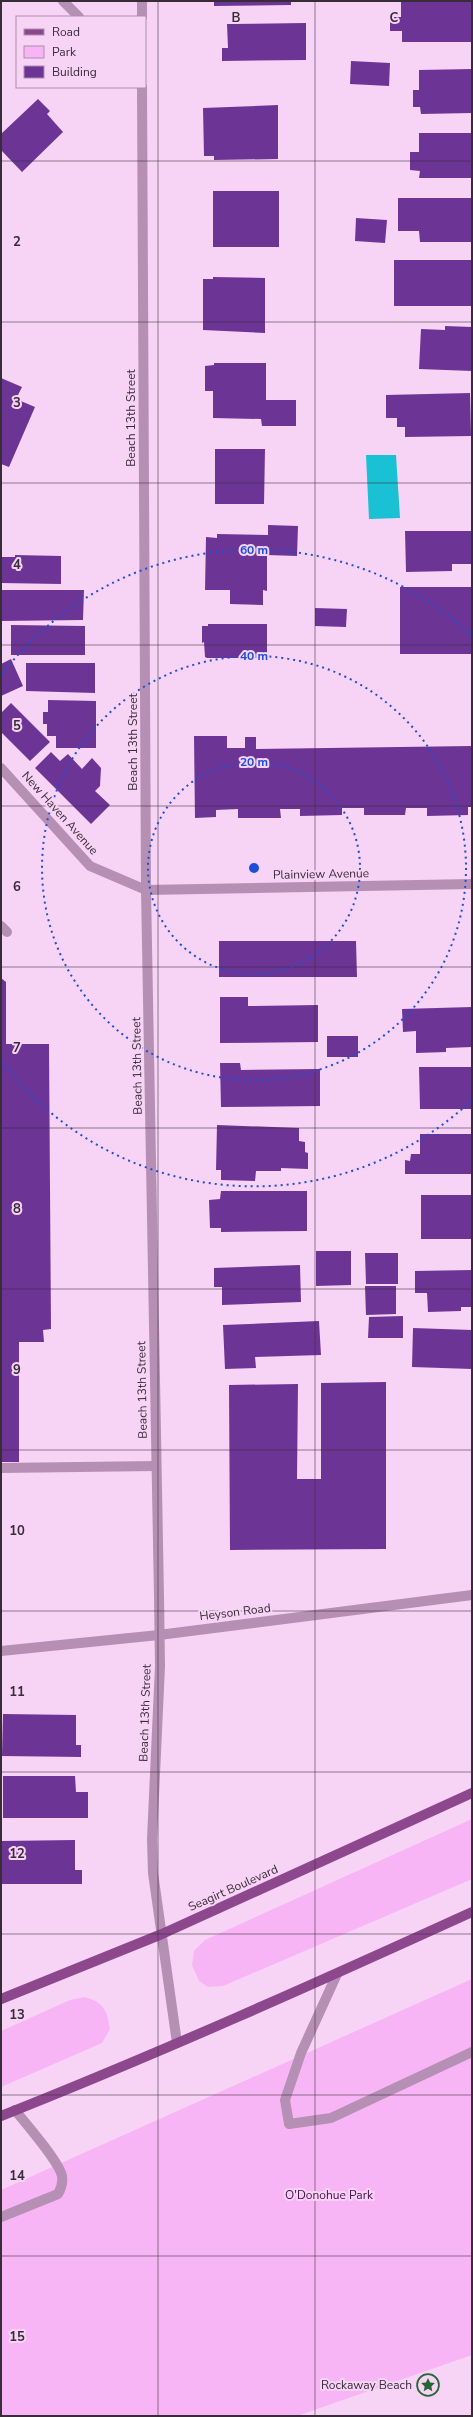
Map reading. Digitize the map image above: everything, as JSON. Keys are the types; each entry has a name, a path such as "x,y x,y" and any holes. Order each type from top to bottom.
{"main road":[{"name":"Seagirt Boulevard","path":"1,1999 162,1934 472,1793"},
{"path":"1,2116 177,2043 336,1974 472,1912"}],"street":[{"path":"63,1 77,16"},
{"path":"142,1 142,16"},
{"name":"Beach 13th Street","path":"142,88 146,890 160,1635 152,1839 153,1873 177,2043"},
{"name":"New Haven Avenue","path":"1,768 90,866 146,890"},
{"name":"Plainview Avenue","path":"146,890 472,884"},
{"path":"1,1468 156,1466"},
{"name":"Heyson Road","path":"1,1651 160,1635 472,1595"},
{"path":"336,1974 301,2053 285,2100 288,2124 331,2118 472,2052"},
{"path":"1,2217 58,2194 62,2188 62,2176 51,2157 15,2110"}],"green space":[{"path":"472,1819 472,1879 223,1986 208,1987 199,1981 192,1965 194,1951 205,1940"},
{"name":"O'Donohue Park","path":"472,1979 472,2355 297,2416 1,2416 1,2190"},
{"path":"85,1997 91,1999 104,2008 108,2017 110,2029 102,2043 1,2087 1,2031 70,2000"}],"water":[{"path":"366,455 396,455 400,518 369,519"}],"building":[{"path":"214,1 291,1 291,5 214,6"},
{"path":"401,1 471,1 472,42 402,42 402,31 390,31 390,17 401,17"},
{"path":"306,23 306,60 222,61 222,48 228,48 227,24"},
{"path":"351,61 390,63 389,86 350,84"},
{"path":"472,69 472,113 421,114 420,107 413,107 413,90 419,90 419,70"},
{"path":"38,99 50,111 47,114 63,132 22,172 1,150 1,134"},
{"path":"278,105 278,159 214,160 214,156 204,156 203,108"},
{"path":"419,133 472,133 472,178 419,178 420,171 410,170 410,152 419,152"},
{"path":"213,191 279,191 279,247 213,247"},
{"path":"398,198 472,198 472,242 420,242 419,231 398,231"},
{"path":"356,218 387,220 385,243 355,241"},
{"path":"394,260 472,260 472,306 394,306"},
{"path":"213,277 265,278 265,333 203,330 203,279 213,279"},
{"path":"445,326 472,327 472,371 419,369 421,329 445,330"},
{"path":"214,363 266,363 266,400 296,400 296,426 262,426 261,419 213,418 213,391 205,391 205,366 214,365"},
{"path":"1,378 22,387 16,399 35,407 9,467 1,464"},
{"path":"470,393 471,436 405,437 405,427 397,427 397,418 386,418 386,395"},
{"path":"215,449 265,449 264,504 215,504"},
{"path":"268,525 298,526 297,556 267,555 267,591 263,590 263,605 230,604 230,590 205,590 206,537 217,538 217,534 268,535"},
{"path":"405,531 472,531 472,564 452,564 452,571 406,572"},
{"path":"15,555 61,556 61,584 1,583 1,557 15,557"},
{"path":"400,587 472,587 472,654 400,654"},
{"path":"1,590 84,590 83,620 1,621"},
{"path":"315,608 347,609 346,627 315,626"},
{"path":"208,624 267,624 267,658 205,657 204,642 202,643 202,626 208,626"},
{"path":"11,625 85,626 85,655 11,655"},
{"path":"11,659 23,686 1,696 1,664"},
{"path":"26,663 95,663 95,693 26,691"},
{"path":"48,700 96,701 96,748 56,748 56,736 47,736 47,724 43,724 43,712 48,712"},
{"path":"11,703 50,742 30,761 1,732 1,713"},
{"path":"194,736 227,736 227,748 245,748 245,737 256,737 256,749 472,746 472,807 468,807 468,815 427,816 427,808 406,808 405,815 364,815 364,808 342,808 342,815 300,816 300,809 280,809 281,818 238,818 238,809 216,810 216,817 195,818"},
{"path":"51,752 60,761 68,754 82,769 92,758 101,768 100,786 95,791 110,805 91,824 35,768"},
{"path":"219,941 356,941 357,977 219,977"},
{"path":"1,978 6,982 6,1044 49,1044 51,1329 43,1330 44,1342 19,1342 19,1462 1,1462"},
{"path":"220,997 248,997 248,1006 318,1005 318,1042 220,1043"},
{"path":"472,1007 472,1047 446,1048 446,1052 416,1053 416,1031 403,1032 402,1009"},
{"path":"327,1036 358,1036 358,1057 327,1057"},
{"path":"220,1063 240,1063 241,1070 320,1069 320,1106 221,1107"},
{"path":"419,1067 472,1067 472,1109 420,1109"},
{"path":"217,1125 299,1128 299,1141 305,1142 305,1152 308,1153 308,1169 281,1168 281,1171 256,1171 255,1181 221,1180 221,1170 216,1170"},
{"path":"420,1134 472,1134 472,1174 405,1174 405,1160 410,1161 411,1154 420,1154"},
{"path":"221,1191 307,1191 307,1231 221,1232 221,1228 210,1228 209,1200 220,1199"},
{"path":"421,1195 472,1195 472,1239 421,1239"},
{"path":"316,1251 351,1251 351,1285 316,1286"},
{"path":"365,1253 398,1253 398,1284 366,1284"},
{"path":"300,1265 301,1302 222,1305 222,1287 214,1287 214,1268"},
{"path":"472,1270 472,1307 461,1307 461,1311 428,1312 427,1293 415,1293 415,1271"},
{"path":"365,1286 396,1286 396,1314 366,1315"},
{"path":"403,1316 403,1338 368,1338 369,1317"},
{"path":"319,1321 321,1355 255,1357 256,1368 225,1369 223,1325"},
{"path":"413,1328 472,1330 472,1369 412,1367"},
{"path":"386,1382 386,1549 230,1550 229,1385 298,1384 297,1479 321,1479 321,1383"},
{"path":"3,1714 76,1715 76,1745 81,1745 81,1757 2,1756"},
{"path":"3,1776 75,1776 76,1792 88,1792 88,1818 3,1818"},
{"path":"75,1840 75,1870 82,1870 82,1884 2,1884 2,1841"}],"place":[{"name":"Rockaway Beach","path":"428,2385"}]}
